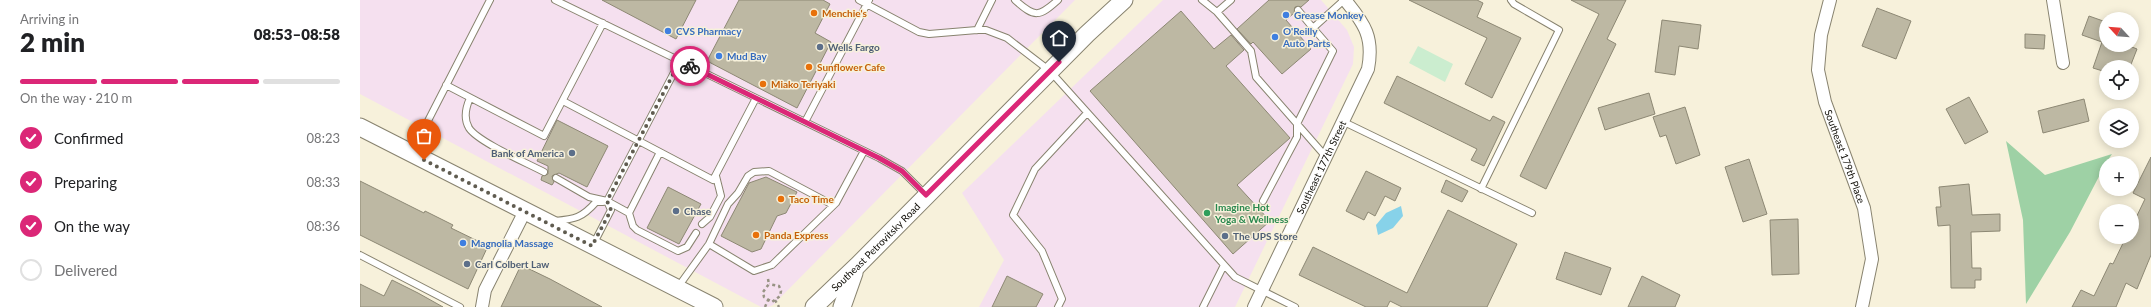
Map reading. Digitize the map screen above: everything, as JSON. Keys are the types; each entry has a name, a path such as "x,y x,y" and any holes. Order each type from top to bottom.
{"main road":[{"name":"Southeast Petrovitsky Road","path":"814,307 857,266 1050,71 1124,0"},
{"path":"360,127 714,307"},
{"path":"842,307 857,266"}],"street":[{"name":"Southeast 177th Street","path":"1254,307 1327,158 1368,69 1371,46 1366,27 1344,0"},
{"path":"2053,0 2063,63"},
{"name":"Southeast 179th Place","path":"1829,3 1821,35 1818,70 1826,102 1864,208 1872,259 1862,307"},
{"path":"482,307 485,290 525,211"}],"lane":[{"path":"411,154 490,0"},
{"path":"555,0 864,151 902,171 926,195"},
{"path":"859,0 868,2 919,32 929,34 986,30 1007,38 1050,71 1235,277 1295,307"},
{"path":"977,30 992,0"},
{"path":"1015,0 1024,8 1037,14 1043,13 1058,0"},
{"path":"1202,0 1217,12 1251,51 1256,77 1327,158"},
{"path":"1217,12 1231,0"},
{"path":"1313,28 1344,0"},
{"path":"1481,188 1559,30 1514,4 1511,0"},
{"path":"805,122 868,2"},
{"path":"1263,201 1297,137 1297,124 1333,51 1298,10"},
{"path":"446,85 544,136 603,23"},
{"path":"607,201 680,61"},
{"path":"470,98 465,117 469,127 478,137 544,172"},
{"path":"563,101 713,180 756,98"},
{"path":"1058,307 1062,299 1042,251 1013,215 1035,169 1087,113"},
{"path":"1344,122 1532,213"},
{"path":"709,244 754,270 772,265 833,205 864,151"},
{"path":"660,152 629,213 633,226 637,230 678,251 687,247 696,233"},
{"path":"677,289 709,244 728,204 738,193 748,176 757,171 769,171 833,205"},
{"path":"702,224 710,217 721,196 716,176"},
{"path":"556,178 590,197 607,201 629,213"},
{"path":"546,222 576,219 588,211 596,202 607,201"},
{"path":"592,246 611,210 607,201"},
{"path":"360,255 460,307"},
{"path":"1203,307 1224,264"}],"path":[{"path":"768,279 769,284 763,292 768,300"},
{"path":"768,300 776,300 780,296 781,291 779,286 769,284"},
{"path":"765,307 768,300"},
{"path":"776,300 779,307"}],"shaded area":[{"path":"360,0 1075,0 773,305 761,307 360,94"},
{"path":"1163,0 1321,0 1347,30 1354,47 1353,64 1235,307 979,307 1004,260 962,193"}],"green space":[{"path":"1418,46 1453,64 1445,82 1409,63"},
{"path":"2006,141 2045,175 2099,158 2099,176 2070,232 2026,304 2023,220"}],"water":[{"path":"1401,206 1403,216 1393,228 1378,235 1376,225 1386,213"}],"building":[{"path":"602,0 696,0 676,39"},
{"path":"739,0 823,0 830,4 815,33 831,42 797,108 707,61"},
{"name":"O'Reilly Auto Parts","path":"1269,0 1309,0 1301,7 1295,7 1294,13 1286,20 1311,49 1282,74 1253,42 1251,44 1237,29"},
{"path":"1409,0 1477,0 1483,3 1477,17 1521,38 1492,98 1465,84 1487,38"},
{"path":"1571,0 1626,0 1607,39 1616,44 1546,189 1520,176 1599,14"},
{"path":"1877,8 1911,21 1896,59 1862,46"},
{"path":"1181,11 1214,49 1231,35 1244,50 1226,66 1290,138 1237,185 1270,221 1233,254 1090,91"},
{"path":"2089,16 2099,20 2099,41 2082,35"},
{"path":"1662,20 1701,25 1698,49 1679,46 1675,75 1655,72"},
{"path":"2025,34 2045,35 2044,49 2025,48"},
{"path":"2099,51 2099,52 2136,52 2133,60 2099,60 2099,70 2093,68"},
{"path":"1397,76 1490,121 1493,116 1505,122 1484,166 1471,160 1477,149 1384,103"},
{"path":"1649,93 1655,114 1605,130 1598,108"},
{"path":"1969,97 1988,132 1965,144 1946,109"},
{"path":"2084,99 2089,121 2043,133 2038,111"},
{"path":"1685,107 1700,155 1676,164 1666,135 1660,137 1653,117"},
{"name":"Bank of America","path":"557,120 608,146 587,187 559,173 552,176 554,182 552,185 541,180 542,176 548,174 548,166 537,161"},
{"path":"2151,157 2151,255 2137,289 2126,283 2116,307 2072,307 2081,290 2094,296 2110,263 2113,264 2123,244 2139,244 2139,211 2145,199 2139,196 2139,181"},
{"path":"1749,159 1767,214 1743,222 1725,167"},
{"path":"1366,171 1401,188 1395,201 1385,196 1375,216 1368,212 1364,220 1346,211"},
{"path":"766,177 797,192 786,213 777,216 761,249 752,252 721,236 749,183"},
{"path":"1446,180 1468,191 1462,202 1441,192"},
{"path":"360,181 424,213 425,211 453,225 451,228 488,246 468,289 360,235"},
{"path":"1969,184 1972,215 2000,214 2000,231 1971,232 1972,268 1981,268 1981,280 1975,280 1975,288 1951,288 1950,225 1938,226 1936,207 1941,207 1939,187"},
{"name":"Chase","path":"668,187 701,204 679,244 647,228"},
{"path":"1448,210 1517,244 1487,307 1402,307 1390,301 1387,307 1366,307 1299,275 1313,247 1407,293"},
{"path":"1798,219 1799,274 1772,275 1770,220"},
{"path":"1565,252 1611,268 1601,295 1556,279"},
{"path":"521,265 550,279 602,307 501,307"},
{"path":"1007,276 1043,294 1036,307 992,307"},
{"path":"1642,276 1680,295 1675,307 1628,307"},
{"path":"392,280 443,307 360,307 360,284 384,296"}],"way so far":[{"path":"424,160 592,246 611,210 607,201 680,61 690,66"}],"place":[{"name":"Menchie's","path":"814,13"},
{"name":"Grease Monkey","path":"1286,15"},
{"name":"CVS Pharmacy","path":"668,31"},
{"name":"O'Reilly Auto Parts","path":"1275,37"},
{"name":"Wells Fargo","path":"820,47"},
{"name":"Mud Bay","path":"719,56"},
{"name":"Sunflower Cafe","path":"809,67"},
{"name":"Miako Teriyaki","path":"763,84"},
{"name":"Bank of America","path":"572,153"},
{"name":"Taco Time","path":"781,199"},
{"name":"Chase","path":"676,211"},
{"name":"Imagine Hot Yoga & Wellness","path":"1207,213"},
{"name":"Panda Express","path":"756,235"},
{"name":"The UPS Store","path":"1225,236"},
{"name":"Magnolia Massage","path":"463,243"},
{"name":"Carl Colbert Law","path":"467,264"}],"route":[{"path":"690,66 879,158 902,171 926,195 1059,62"}]}
